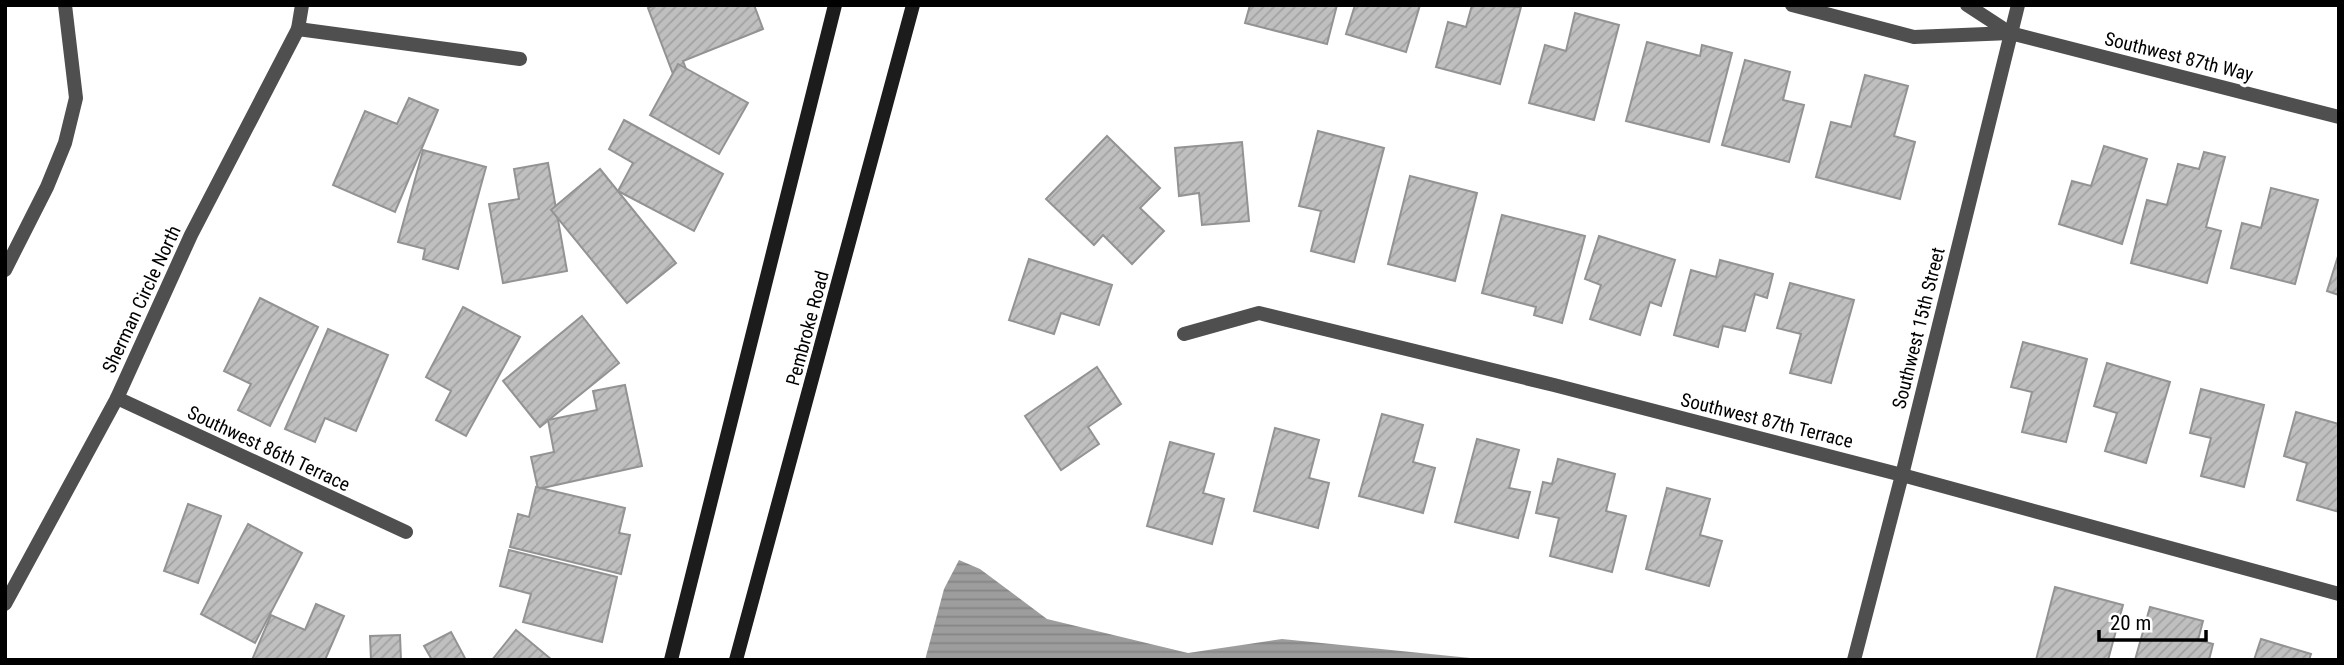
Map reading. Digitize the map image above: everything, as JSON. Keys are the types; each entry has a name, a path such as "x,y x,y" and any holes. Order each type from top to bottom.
{"main road":[{"path":"671,660 835,5"},
{"name":"Pembroke Road","path":"736,660 913,5"}],"street":[{"path":"5,270 47,187 65,143 76,98 65,5"},
{"name":"Sherman Circle North","path":"5,604 117,398 191,235 298,29 302,5"},
{"name":"Southwest 87th Way","path":"1792,5 1914,37 2010,33 2339,117"},
{"name":"Southwest 87th Way","path":"1967,5 2010,33"},
{"name":"Southwest 15th Street","path":"1854,660 2018,5"},
{"path":"298,29 520,60"},
{"name":"Southwest 87th Terrace","path":"1184,334 1259,313 1554,385 1902,475 2339,594"},
{"name":"Southwest 86th Terrace","path":"117,398 406,532"}],"shaded area":[{"path":"959,560 980,569 1047,619 1188,653 1282,639 1490,660 925,660 944,589"}],"building":[{"path":"655,5 754,5 763,29 683,61 686,69 673,74 648,8"},
{"path":"1250,5 1337,5 1327,44 1245,23"},
{"path":"1355,5 1420,5 1406,52 1346,34"},
{"path":"1472,5 1521,7 1500,84 1436,67 1448,22 1466,27"},
{"path":"1575,13 1619,25 1594,120 1529,103 1545,45 1566,51"},
{"path":"1647,42 1700,56 1702,45 1732,53 1709,142 1626,121"},
{"path":"1745,60 1790,72 1783,100 1804,105 1789,162 1722,145"},
{"path":"678,64 748,103 719,154 650,115"},
{"path":"1865,75 1908,86 1894,136 1915,142 1900,199 1816,177 1831,122 1851,127"},
{"path":"409,98 438,110 395,212 333,185 365,111 397,124"},
{"path":"624,120 723,174 694,231 618,191 633,163 609,149"},
{"path":"1318,131 1384,148 1354,262 1311,251 1321,211 1299,206"},
{"path":"1107,136 1160,188 1140,208 1164,231 1132,264 1103,235 1094,245 1046,199"},
{"path":"1242,142 1249,221 1202,225 1199,193 1179,196 1175,148"},
{"path":"2104,146 2147,159 2122,244 2059,224 2072,181 2091,186"},
{"path":"423,150 486,167 458,269 423,259 425,249 398,242"},
{"path":"2204,152 2225,157 2206,227 2221,231 2207,283 2131,263 2147,200 2167,205 2178,164 2199,169"},
{"path":"548,163 567,271 503,283 489,204 519,199 514,169"},
{"path":"600,169 676,263 627,303 551,210"},
{"path":"1410,176 1477,193 1455,281 1388,264"},
{"path":"2271,188 2318,200 2295,284 2231,268 2242,223 2261,228"},
{"path":"1502,215 1585,236 1562,323 1534,315 1536,307 1482,293"},
{"path":"1599,236 1675,260 1661,306 1650,302 1640,335 1590,319 1601,285 1585,279"},
{"path":"2339,253 2339,295 2327,291"},
{"path":"1029,259 1112,285 1099,325 1061,313 1054,334 1009,320"},
{"path":"1720,260 1773,274 1767,298 1755,294 1745,331 1723,326 1718,347 1674,335 1691,270 1716,277"},
{"path":"1790,283 1854,300 1831,383 1790,373 1801,334 1777,328"},
{"path":"260,298 318,327 270,426 238,410 251,384 224,371"},
{"path":"463,307 520,337 466,436 436,420 451,391 426,377"},
{"path":"582,316 619,363 540,427 503,381"},
{"path":"328,329 388,355 356,431 325,418 315,442 285,429"},
{"path":"2023,342 2087,359 2066,442 2022,432 2032,392 2011,387"},
{"path":"2107,363 2170,382 2146,463 2105,451 2117,413 2094,406"},
{"path":"1097,367 1121,404 1088,427 1099,444 1061,470 1025,416"},
{"path":"625,385 642,466 538,489 531,457 554,452 548,420 597,410 593,391"},
{"path":"2201,389 2264,405 2244,487 2201,476 2211,438 2190,433"},
{"path":"2296,412 2339,424 2339,512 2297,500 2307,463 2284,456"},
{"path":"1382,414 1423,425 1413,462 1435,468 1423,513 1359,496"},
{"path":"1275,428 1319,440 1309,478 1329,483 1318,528 1254,511"},
{"path":"1477,439 1519,450 1509,488 1530,492 1518,538 1455,522"},
{"path":"1170,442 1214,454 1203,493 1224,499 1212,544 1147,526"},
{"path":"1558,459 1615,474 1606,511 1626,516 1612,572 1550,556 1559,518 1536,513 1543,482 1552,484"},
{"path":"536,487 625,508 619,533 630,535 621,574 510,547 518,514 529,517"},
{"path":"1667,488 1710,499 1700,535 1722,541 1709,586 1646,569"},
{"path":"188,504 221,516 198,583 164,571"},
{"path":"248,524 302,553 255,643 201,614"},
{"path":"509,550 617,577 602,642 523,622 531,594 500,586"},
{"path":"2055,587 2123,605 2108,660 2036,660"},
{"path":"316,604 344,616 325,660 252,660 271,615 305,630"},
{"path":"2150,607 2203,621 2198,640 2213,644 2209,660 2135,660"},
{"path":"516,630 552,660 492,660"},
{"path":"451,632 466,660 432,660 424,646"},
{"path":"400,635 401,660 371,660 370,636"},
{"path":"2261,639 2311,654 2309,660 2254,660"}]}
